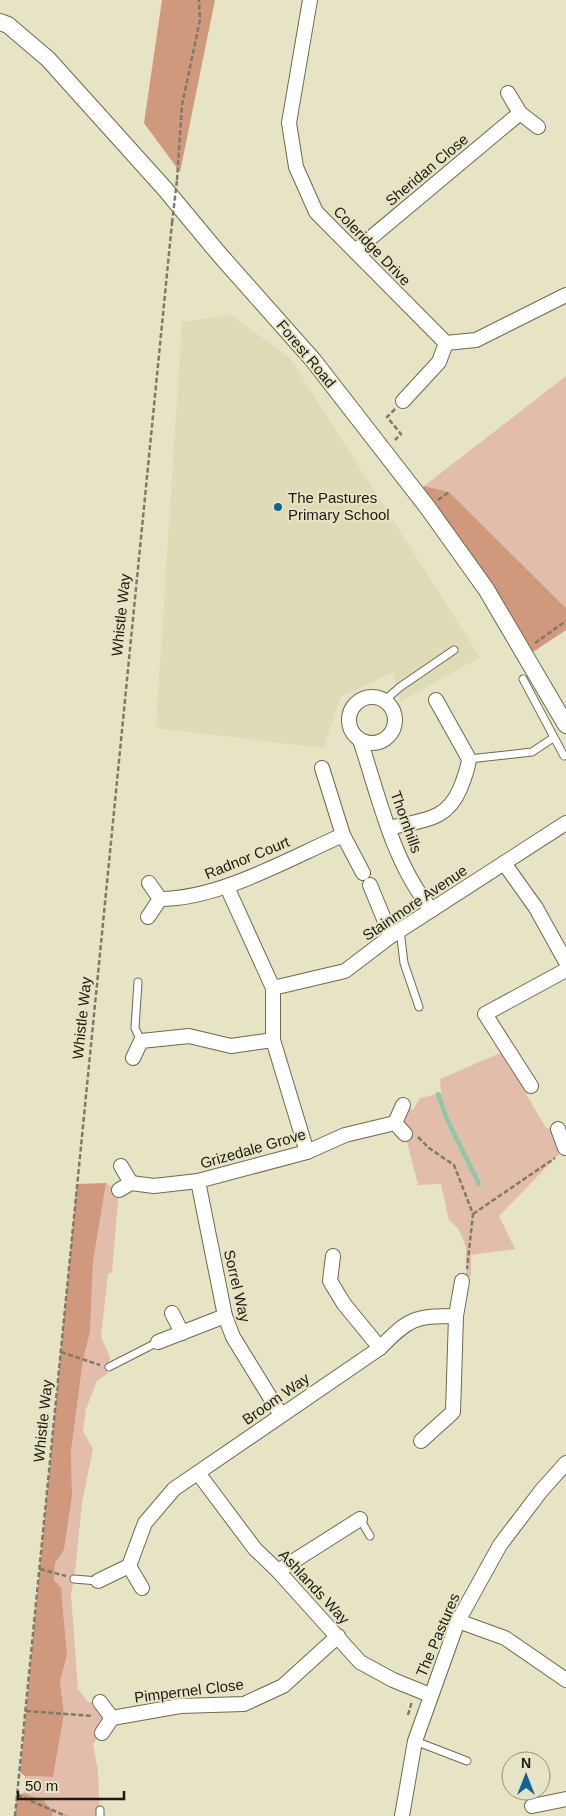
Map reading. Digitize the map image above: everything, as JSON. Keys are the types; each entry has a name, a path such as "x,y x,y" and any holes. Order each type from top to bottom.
{"street":[{"name":"Coleridge Drive","path":"310,0 289,123 296,167 316,212 446,343"},
{"name":"Forest Road","path":"0,22 8,25 48,59 159,182 312,360 428,508 486,589 524,650 566,725"},
{"path":"508,93 520,114 538,127"},
{"name":"Sheridan Close","path":"355,251 520,114"},
{"path":"403,401 439,362 446,343 476,340 566,295"},
{"name":"Thornhills","path":"385,700 367,697 352,708 349,716 349,726 353,734 360,740 389,828 406,872 418,893 432,910"},
{"path":"360,740 369,744 378,744 386,740 393,733 396,715 392,706 385,700"},
{"path":"389,828 436,816 453,804 465,775 469,759 436,700"},
{"path":"322,768 343,836 363,873"},
{"name":"Stainmore Avenue","path":"273,988 345,971 395,933 566,823"},
{"name":"Radnor Court","path":"160,898 181,899 227,886 343,836"},
{"path":"504,863 536,908 566,962"},
{"path":"148,917 160,898 149,884"},
{"path":"370,885 395,933"},
{"path":"227,886 273,988 273,1040 307,1152"},
{"path":"531,1086 485,1014 566,970"},
{"path":"133,1058 141,1041 189,1036 230,1046 273,1040"},
{"path":"402,1105 395,1123 405,1134"},
{"name":"Grizedale Grove","path":"131,1183 154,1186 198,1181 307,1152 346,1135 395,1123"},
{"path":"558,1129 562,1152"},
{"path":"119,1190 131,1183 121,1166"},
{"name":"Sorrel Way","path":"198,1181 225,1316 233,1336 281,1415"},
{"path":"334,1256 330,1281 344,1304 380,1348"},
{"path":"421,1442 453,1412 456,1316 462,1282"},
{"path":"172,1313 182,1333"},
{"path":"158,1342 225,1316"},
{"name":"Broom Way","path":"129,1566 145,1523 174,1489 380,1348 400,1328 424,1316 456,1316"},
{"name":"The Pastures","path":"402,1816 415,1741 458,1620 500,1544 541,1491 566,1463"},
{"name":"Ashlands Way","path":"198,1473 256,1549 360,1662 393,1680 430,1695"},
{"path":"278,1571 360,1519"},
{"path":"98,1581 129,1566 142,1588"},
{"path":"458,1620 505,1638 566,1680"},
{"name":"Pimpernel Close","path":"112,1718 180,1706 244,1704 283,1686 338,1636"},
{"path":"100,1702 112,1718 102,1733"},
{"path":"532,1806 566,1799"}],"lane":[{"path":"385,700 400,687 454,650"},
{"path":"523,680 564,756"},
{"path":"469,759 532,752 553,738"},
{"path":"395,933 419,1007"},
{"path":"138,982 135,1028 141,1041"},
{"path":"108,1367 158,1342"},
{"path":"360,1519 370,1536"},
{"path":"74,1579 98,1581"},
{"path":"415,1741 468,1761"}],"path":[{"name":"Whistle Way","path":"15,1816 172,223 178,180 182,105 200,20 199,0"},
{"path":"383,450 401,434 387,417 403,401"},
{"path":"524,650 566,621"},
{"path":"395,1123 413,1132 429,1148 454,1165 473,1214 466,1276 462,1282"},
{"path":"473,1214 562,1152"},
{"path":"60,1352 108,1367"},
{"path":"40,1569 74,1579"},
{"path":"26,1711 112,1718"},
{"path":"17,1795 66,1816"}],"shaded area":[{"path":"162,0 215,0 180,172 144,123"},
{"name":"The Pastures Primary School","path":"231,315 290,358 480,657 400,702 393,672 341,697 323,748 156,728 182,322"},
{"path":"566,376 566,608 449,492 424,486"},
{"path":"424,486 449,492 566,608 566,630 527,656 416,492"},
{"path":"507,1050 531,1086 525,1092 546,1128 558,1129 565,1148 499,1216 515,1249 471,1255 471,1276 466,1276 466,1247 458,1228 449,1220 441,1184 418,1185 405,1134 395,1123 403,1105 413,1110 420,1098 441,1093 440,1079"},
{"path":"106,1183 119,1190 112,1272 108,1274 101,1337 110,1357 107,1374 97,1381 86,1409 83,1431 93,1449 82,1503 71,1594 78,1689 88,1702 100,1702 112,1718 93,1744 98,1771 100,1816 52,1816 46,1803 24,1793 25,1776 53,1777 64,1714 60,1682 67,1655 61,1588 54,1580 55,1563 64,1550 72,1496 71,1454 83,1360 90,1332 93,1262"},
{"path":"106,1183 93,1262 90,1332 83,1360 71,1452 72,1496 64,1550 55,1563 54,1580 61,1588 67,1655 60,1682 64,1714 53,1777 25,1776 20,1772 77,1184"},
{"path":"24,1793 43,1800 52,1810 52,1816 15,1816 17,1795"}],"waterway":[{"path":"438,1094 446,1117 479,1184"}],"place":[{"name":"The Pastures Primary School","path":"278,507"}]}
